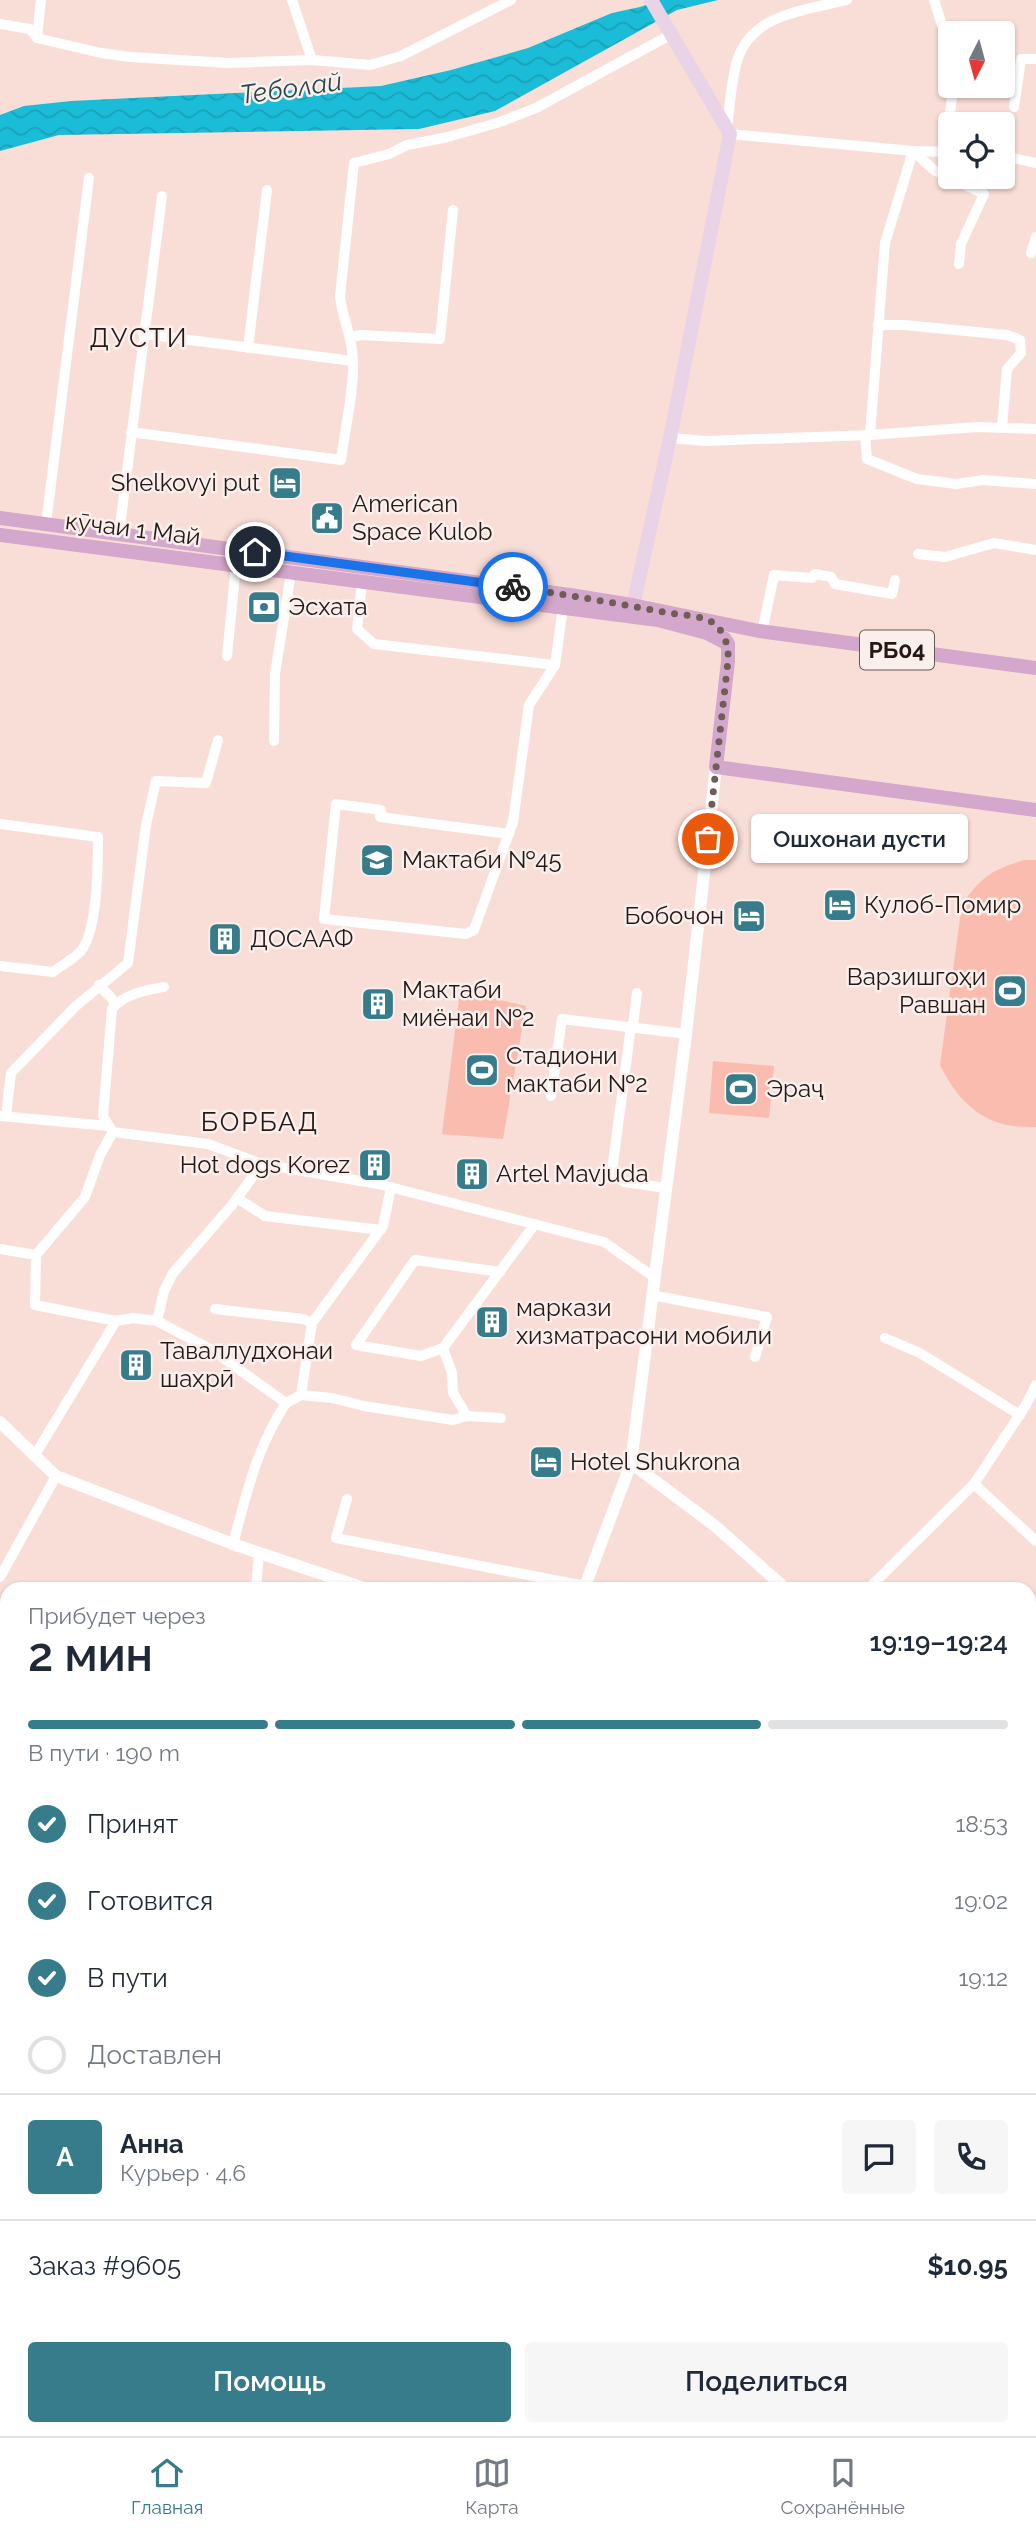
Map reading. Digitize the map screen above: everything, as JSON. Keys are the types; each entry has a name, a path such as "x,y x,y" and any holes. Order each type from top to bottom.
{"main road":[{"path":"631,610 670,438 728,131 651,0"},
{"name":"кӯчаи 1 Май","path":"0,519 119,534 712,622 760,632 1036,668"},
{"name":"кӯчаи 1 Май","path":"0,536 563,607 631,610 707,633 728,644"},
{"path":"712,622 728,644 716,767 1036,810"},
{"path":"728,644 739,635 760,632"}],"street":[{"path":"37,37 41,0"},
{"path":"292,0 312,60"},
{"path":"0,24 30,29 37,37 101,53 130,57 228,63 312,60 370,65 401,57 511,0"},
{"path":"847,0 786,15 764,24 752,34 738,58 728,131 938,152"},
{"path":"934,0 941,21"},
{"path":"131,432 341,460 353,361 340,296 354,163 390,154 407,145 500,122 536,108 670,29"},
{"path":"1014,107 1021,59 1036,59"},
{"path":"913,151 934,170 984,194 961,244 959,264"},
{"path":"913,151 885,243 867,459 910,477 956,484 983,480 1036,484"},
{"path":"1015,159 1036,163"},
{"path":"46,524 89,178"},
{"path":"248,348 267,191"},
{"path":"119,534 162,196"},
{"path":"350,337 361,335 440,339 453,211"},
{"path":"1031,253 1036,237"},
{"path":"878,325 1007,335 1020,340 1021,353 1007,369 1002,427"},
{"path":"144,334 353,361"},
{"path":"670,438 705,441 1002,427 1036,429"},
{"path":"918,554 945,557 994,543 1036,550"},
{"path":"227,656 236,565"},
{"path":"274,741 275,674 291,573"},
{"path":"760,632 774,575 812,578 815,574 831,577 835,584 892,594 895,580"},
{"path":"362,583 357,629 374,644 555,665"},
{"path":"509,834 380,817 381,810 336,804 324,919 466,934 474,930 509,834 513,822 529,705 555,665 563,607"},
{"path":"218,740 206,783 156,780 146,825 128,963 99,985 11,1073 3,1116 208,1144 262,1164 391,1187 604,1242 654,1277"},
{"path":"587,1582 631,1462 686,1034 716,767"},
{"path":"0,824 98,837 91,928 82,951 53,972 0,966"},
{"path":"99,985 116,1003"},
{"path":"111,1129 103,1116 112,1009 116,1003 144,991 164,987"},
{"path":"637,993 612,1171 624,1182 666,1188"},
{"path":"551,1096 562,1019 686,1034"},
{"path":"111,1129 85,1196 36,1255 35,1305 116,1321 133,1318 157,1321 212,1350 286,1403"},
{"path":"157,1321 164,1291 173,1273 237,1198 262,1164"},
{"path":"300,1395 312,1323 381,1230 391,1187"},
{"path":"237,1198 265,1216 381,1230"},
{"path":"500,1272 415,1260 356,1345 421,1356 443,1348 500,1272 535,1224"},
{"path":"0,1249 36,1255"},
{"path":"651,1295 767,1317 755,1357"},
{"path":"215,1309 303,1319 312,1323"},
{"path":"35,1454 116,1321"},
{"path":"885,1338 920,1353 1020,1415"},
{"path":"443,1348 452,1373 453,1393 467,1416"},
{"path":"875,1582 974,1484 1020,1415 1036,1385"},
{"path":"233,1544 251,1474 268,1429 286,1403 300,1395 332,1398 364,1406 453,1420 467,1416 501,1418"},
{"path":"0,1422 56,1476 233,1544 346,1582"},
{"path":"631,1462 714,1525 778,1582"},
{"path":"0,1577 56,1476"},
{"path":"974,1484 1036,1541"},
{"path":"346,1499 336,1538 560,1582"},
{"path":"257,1582 259,1553"}],"shaded area":[{"path":"1024,860 1036,860 1036,1127 1003,1124 978,1112 957,1093 940,1065 962,904 988,875"},
{"name":"Стадиони мактаби №2","path":"460,991 526,1006 503,1139 442,1134"},
{"name":"Эраҷ","path":"713,1061 774,1066 769,1118 709,1113"}],"water":[{"path":"660,0 718,0 677,10 495,111 419,129 59,135 0,151 0,115 24,106 71,101 381,86 528,48 612,13"}],"way so far":[{"path":"513,587 632,605 694,618 712,622 721,633 728,644 728,661 708,839"}],"place":[{"name":"Shelkovyi put","path":"285,483"},
{"name":"American Space Kulob","path":"327,518"},
{"name":"Эсхата","path":"264,607"},
{"name":"Ошхонаи дусти","path":"708,839"},
{"name":"Мактаби №45","path":"377,860"},
{"name":"Кулоб-Помир","path":"840,905"},
{"name":"Бобочон","path":"749,916"},
{"name":"ДОСААФ","path":"225,939"},
{"name":"Варзишгоҳи Равшан","path":"1010,991"},
{"name":"Мактаби миёнаи №2","path":"378,1004"},
{"name":"Стадиони мактаби №2","path":"482,1070"},
{"name":"Эраҷ","path":"741,1089"},
{"name":"Hot dogs Korez","path":"375,1165"},
{"name":"Artel Mavjuda","path":"472,1174"},
{"name":"маркази хизматрасони мобили","path":"492,1322"},
{"name":"Таваллудхонаи шаҳрӣ","path":"136,1365"},
{"name":"Hotel Shukrona","path":"546,1462"}],"district":[{"name":"ДУСТИ","path":"139,338"},
{"name":"БОРБАД","path":"260,1122"}],"route":[{"path":"255,552 513,587"}],"water label":[{"name":"Теболай","path":"291,88"}]}
